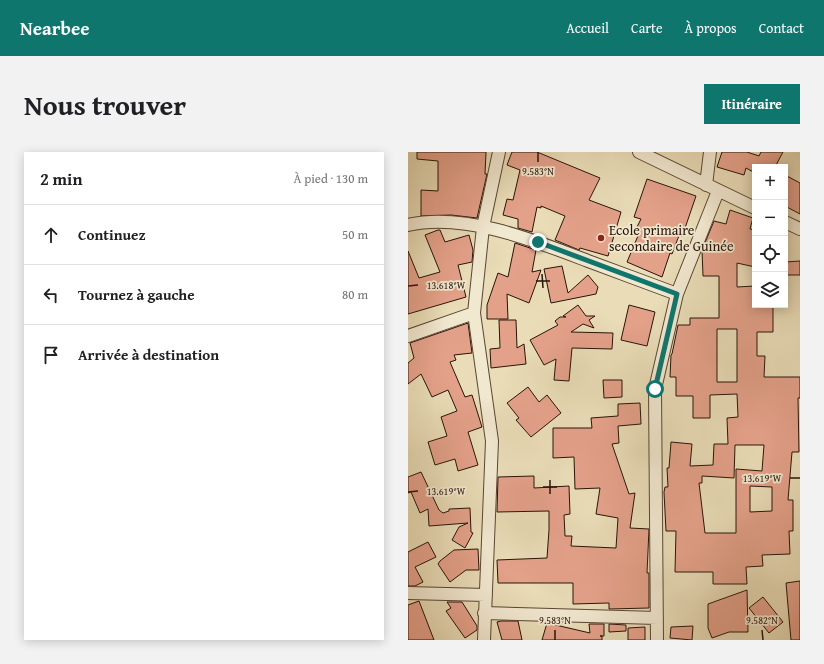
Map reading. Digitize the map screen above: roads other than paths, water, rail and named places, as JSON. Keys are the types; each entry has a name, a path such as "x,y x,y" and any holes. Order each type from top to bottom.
{"street":[{"path":"484,640 492,441 474,313 483,226 499,152"},
{"path":"639,152 752,207"},
{"path":"706,185 710,152"},
{"path":"657,640 655,389 677,294 718,190"},
{"path":"408,224 436,221 483,226 538,242 677,294"},
{"path":"788,223 800,229"},
{"path":"408,336 474,313"},
{"path":"408,593 486,595"},
{"path":"484,613 657,618"}],"place":[{"name":"Ecole primaire secondaire de Guinée","path":"601,238"}]}
